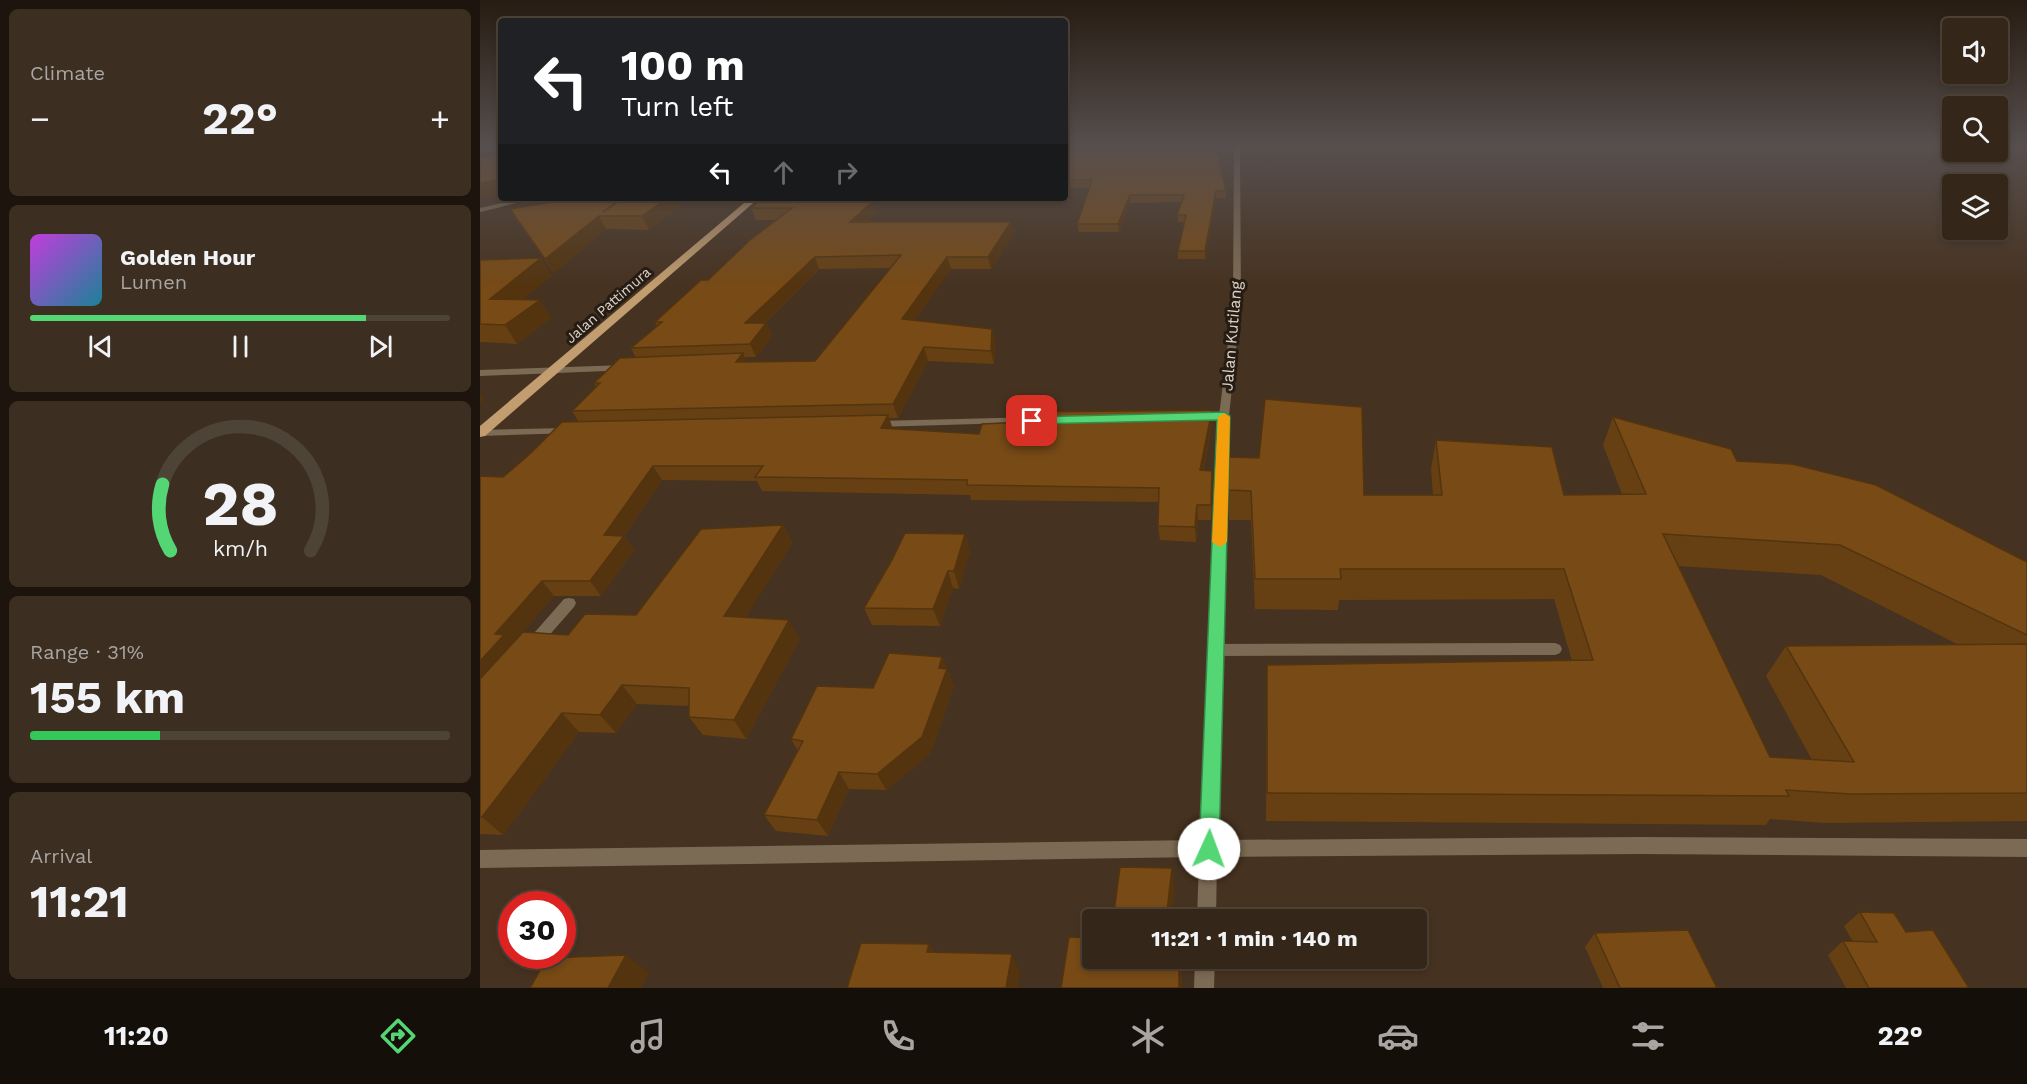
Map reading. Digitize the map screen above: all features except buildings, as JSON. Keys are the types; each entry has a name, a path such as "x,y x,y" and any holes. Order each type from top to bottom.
{"main road":[{"name":"Jalan Pattimura","path":"480,433 752,201"}],"street":[{"name":"Jalan Kutilang","path":"1206,909 1216,651 1218,416 1237,302 1238,193"},
{"path":"480,210 519,201"},
{"path":"480,374 636,367"},
{"path":"864,424 1056,420"},
{"path":"480,433 576,431"},
{"path":"524,655 569,603"},
{"path":"1216,651 1555,649"},
{"path":"480,859 1209,849 1853,845 2027,848"},
{"path":"1204,988 1205,969"}],"slow traffic":[{"path":"1220,542 1224,417"}],"route":[{"path":"1032,421 1224,416 1209,849"}]}
